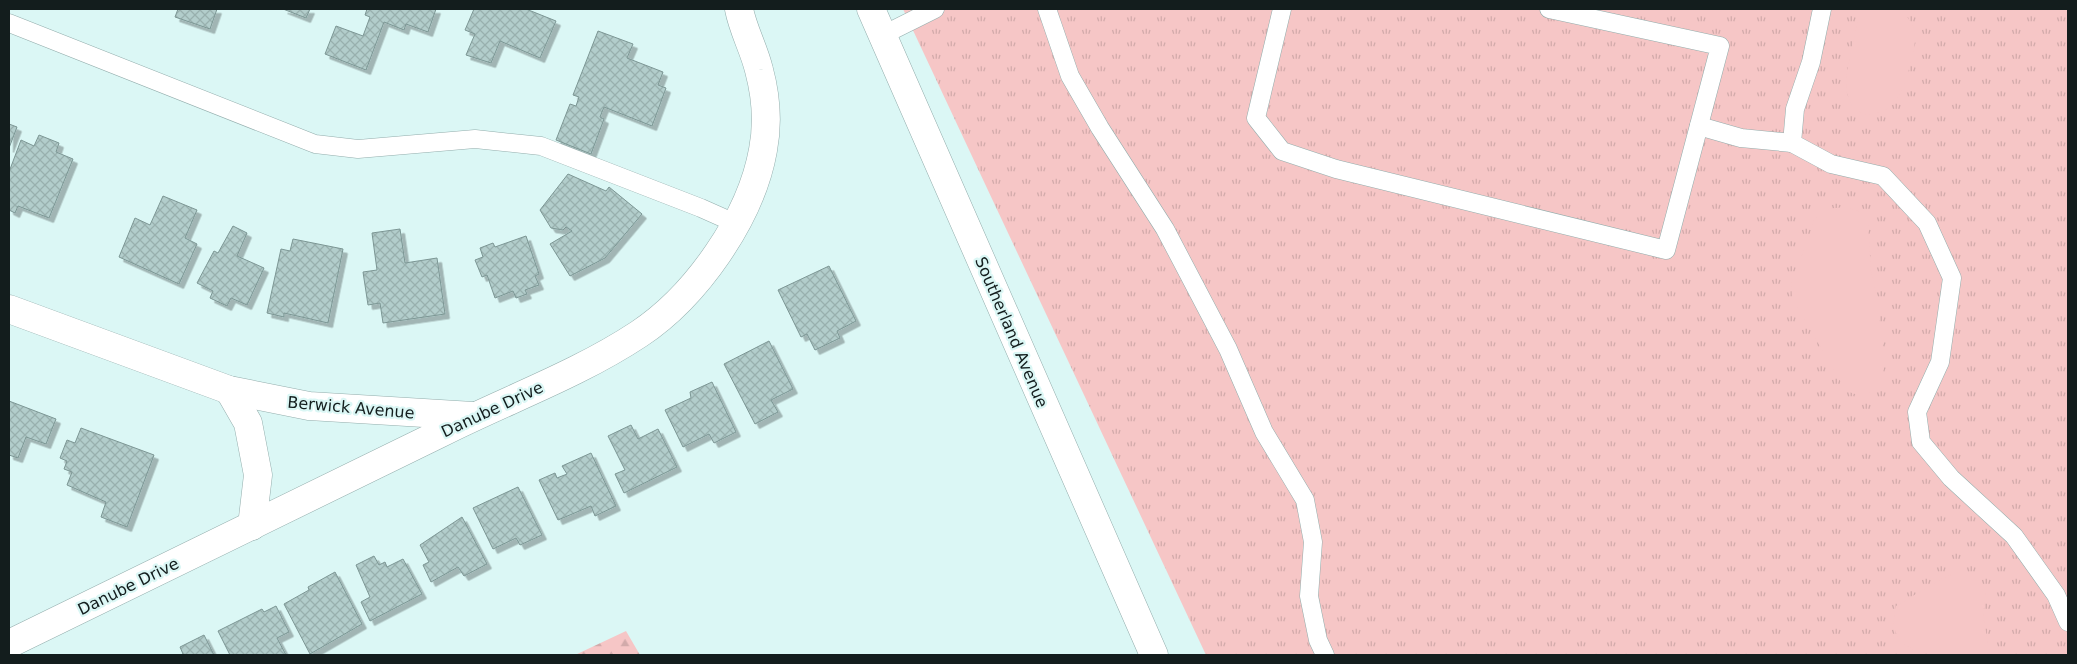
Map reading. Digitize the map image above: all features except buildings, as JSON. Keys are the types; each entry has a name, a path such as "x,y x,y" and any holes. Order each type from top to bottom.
{"street":[{"name":"Danube Drive","path":"9,644 475,416 566,375 640,333 676,301 711,264 737,224 751,192 763,150 766,110 759,70 738,9"},
{"name":"Southerland Avenue","path":"871,9 1154,655"},
{"name":"Berwick Avenue","path":"9,309 229,390 309,406 475,416"},
{"path":"229,390 248,423 258,475 252,526"}],"lane":[{"path":"883,34 935,9"},
{"path":"1046,9 1070,76 1100,128 1165,228 1228,349 1264,432 1305,500 1313,542 1309,596 1318,640 1326,655"},
{"path":"1282,9 1256,118 1282,151 1336,169 1666,250 1720,46 1549,9"},
{"path":"1792,143 1795,109 1811,62 1822,9"},
{"path":"9,23 315,144 358,149 475,139 540,146 701,208 737,224"},
{"path":"1699,126 1741,138 1792,143 1831,164 1883,176 1927,223 1952,278 1940,362 1917,412 1921,442 1951,478 2014,536 2056,595 2068,622"}],"green space":[{"path":"903,9 2068,9 2068,655 1206,655"},
{"path":"1868,9 1900,9 1910,21 1915,42 1909,71 1898,98 1885,110 1865,115 1852,106 1846,91 1847,71 1858,19"},
{"path":"1846,207 1863,213 1868,225 1871,271 1876,294 1885,364 1880,384 1864,397 1846,391 1792,298 1791,280 1809,238 1814,219 1825,209"},
{"path":"1960,571 1976,575 1986,593 1983,615 1990,655 1939,655 1909,647 1899,638 1894,625 1896,606 1941,579"},
{"path":"626,631 640,655 575,655"}]}
